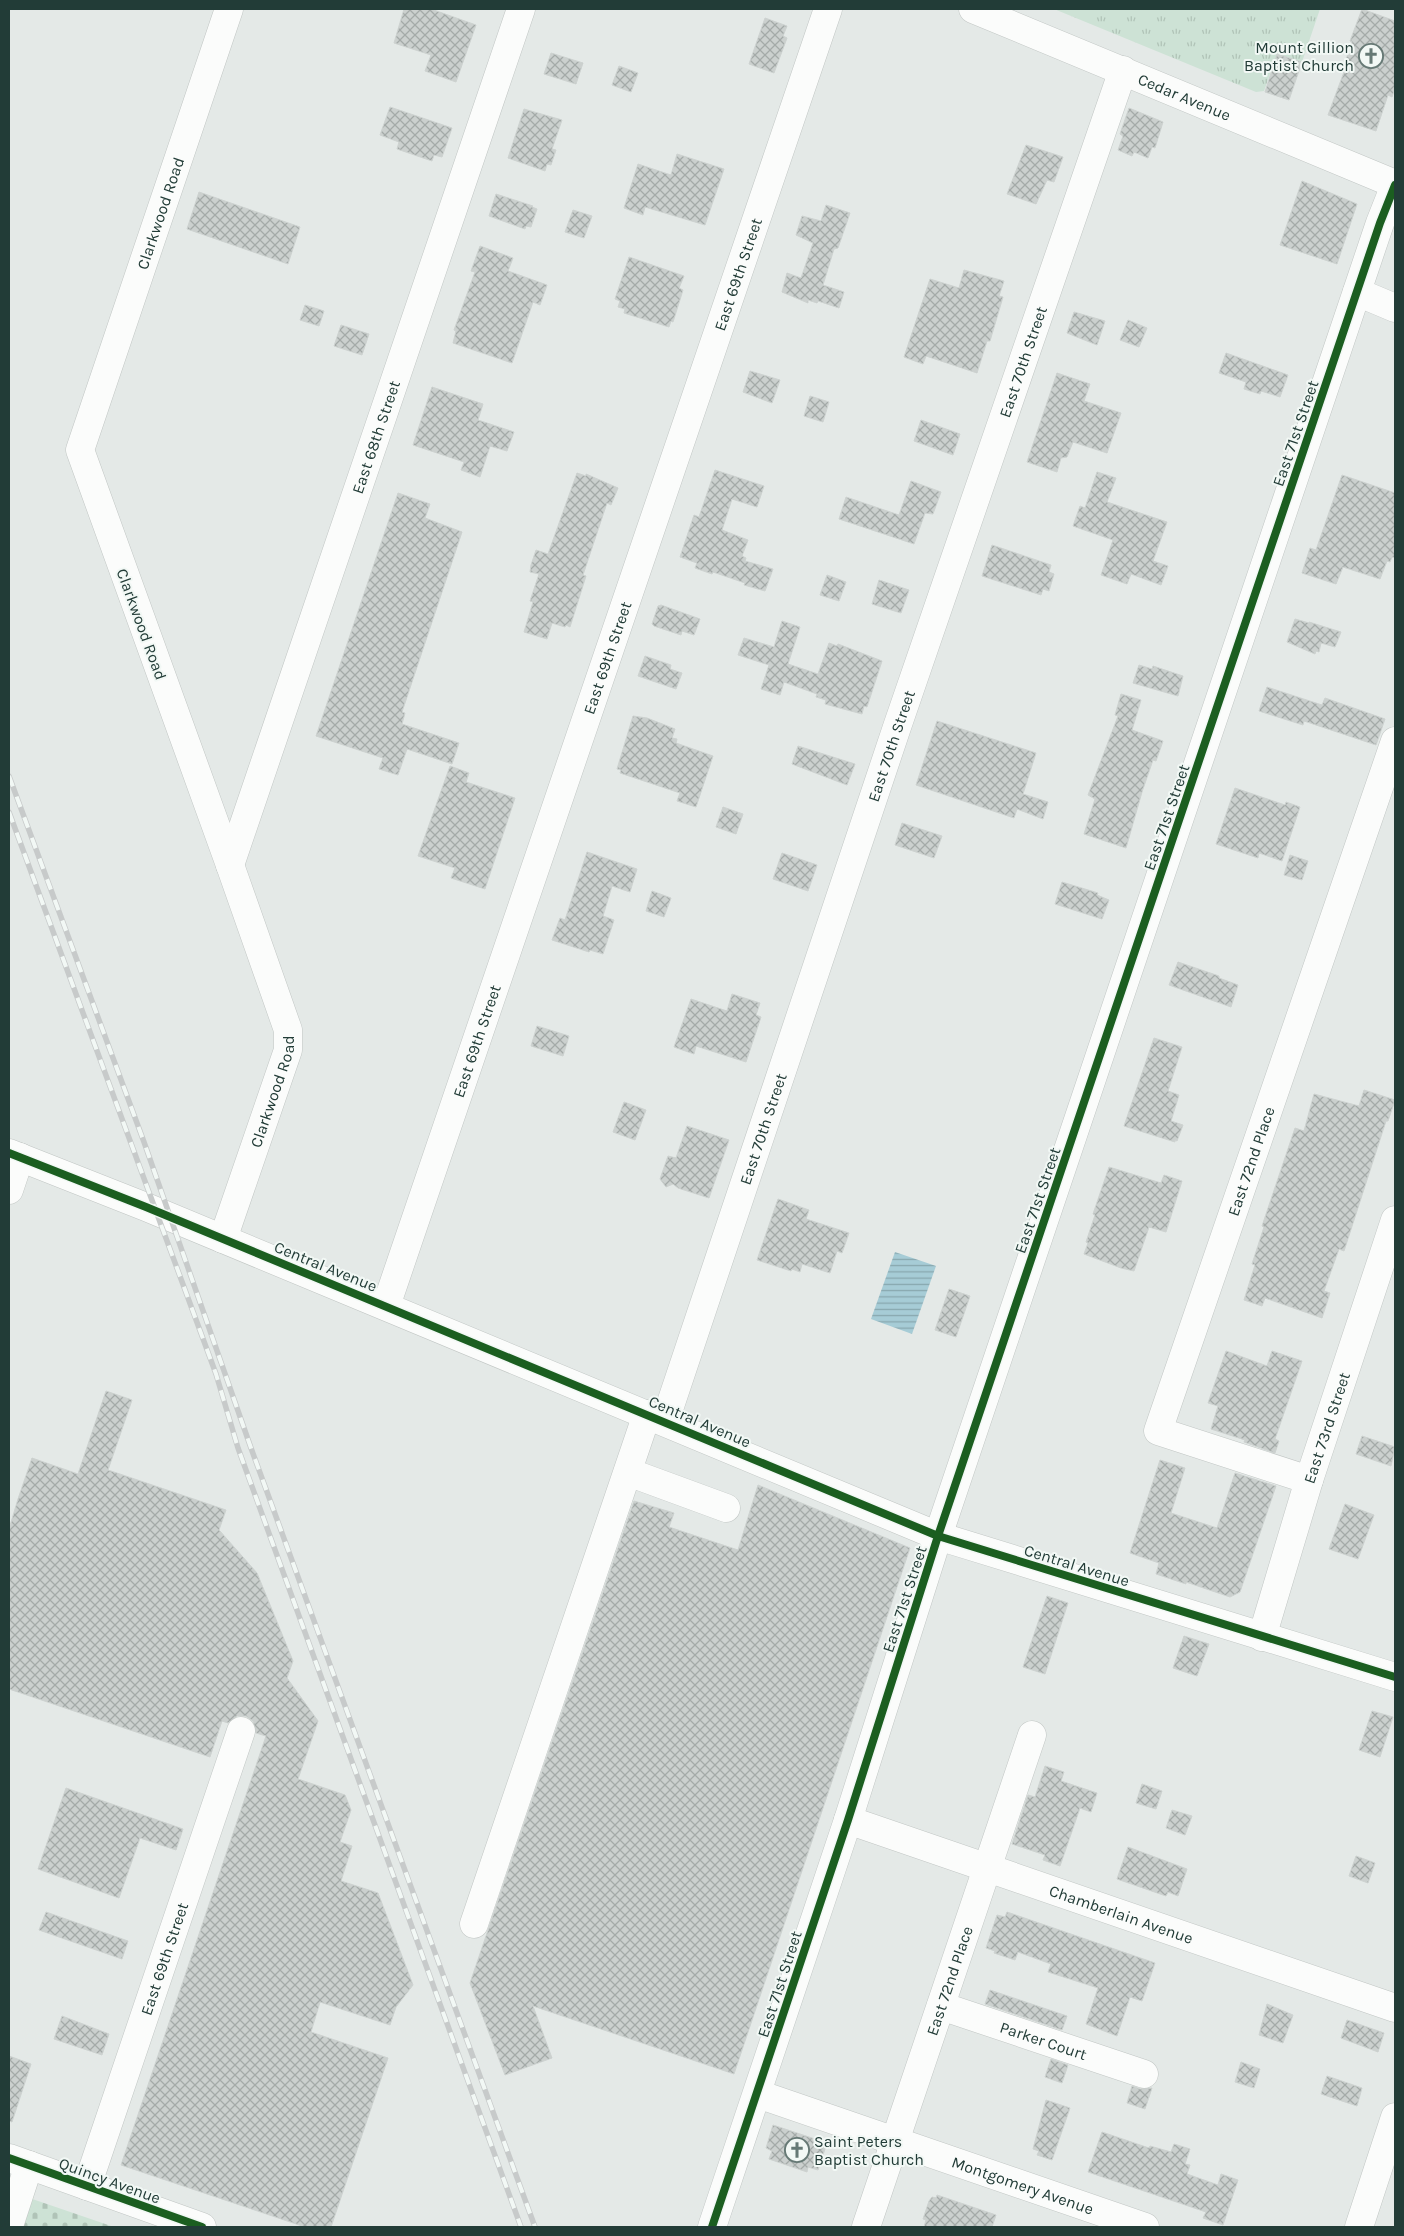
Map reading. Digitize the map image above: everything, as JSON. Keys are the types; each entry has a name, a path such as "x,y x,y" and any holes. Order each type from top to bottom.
{"street":[{"name":"Clarkwood Road","path":"223,1239 288,1050 288,1030 80,450 229,9"},
{"name":"East 68th Street","path":"230,865 521,9"},
{"name":"East 69th Street","path":"386,1306 828,9"},
{"name":"Cedar Avenue","path":"973,9 1395,184"},
{"name":"East 70th Street","path":"474,1924 628,1472 656,1418 897,727 1123,70"},
{"name":"East 71st Street","path":"712,2227 848,1820 938,1536 1380,223 1395,184"},
{"path":"1357,292 1395,308"},
{"name":"East 72nd Place","path":"1309,1480 1158,1431 1395,741"},
{"name":"Central Avenue","path":"14,1155 386,1306 938,1536 1395,1677"},
{"path":"9,1190 14,1155"},
{"name":"East 73rd Street","path":"1262,1636 1309,1480 1395,1220"},
{"path":"628,1472 726,1508"},
{"name":"East 69th Street","path":"87,2186 241,1731"},
{"name":"East 72nd Place","path":"866,2227 1032,1735"},
{"name":"Chamberlain Avenue","path":"848,1820 1395,2008"},
{"name":"Parker Court","path":"941,2006 1144,2074"},
{"name":"Montgomery Avenue","path":"758,2094 1145,2227"},
{"path":"1359,2227 1395,2117"},
{"path":"9,2226 19,2162"},
{"name":"Quincy Avenue","path":"19,2162 202,2227"}],"green space":[{"path":"1054,9 1320,9 1302,62 1277,54 1264,91 1256,92"},
{"path":"9,2191 114,2227 9,2227"}],"water":[{"path":"895,1252 936,1266 912,1334 871,1319"}],"building":[{"path":"404,9 431,9 476,25 456,82 425,71 431,55 394,43"},
{"name":"Mount Gillion Baptist Church","path":"1362,9 1395,21 1395,88 1392,97 1388,95 1376,131 1328,115 1344,72 1342,71 1352,42 1350,41"},
{"path":"765,18 787,26 783,36 787,38 774,73 749,64"},
{"path":"551,53 583,63 576,84 544,74"},
{"path":"1277,54 1302,62 1289,100 1265,92"},
{"path":"619,66 638,73 631,92 612,85"},
{"path":"390,107 452,128 442,157 434,155 432,161 397,149 399,142 380,135"},
{"path":"1129,108 1163,122 1155,148 1152,147 1148,158 1134,152 1132,156 1118,150 1123,136 1120,134"},
{"path":"524,109 562,120 552,149 556,150 551,165 547,164 545,171 508,158"},
{"path":"1026,145 1063,157 1054,182 1047,180 1036,204 1007,194"},
{"path":"677,154 724,169 705,225 645,207 643,215 624,208 638,164 671,175"},
{"path":"1302,181 1357,204 1337,264 1280,245"},
{"path":"199,192 300,227 288,264 187,229"},
{"path":"496,194 537,209 531,227 526,226 525,229 489,216"},
{"path":"826,205 850,213 838,248 834,249 823,285 844,292 839,308 818,301 817,303 808,300 808,303 782,292 787,273 801,278 813,243 796,235 802,216 821,221"},
{"path":"573,210 592,216 584,238 565,232"},
{"path":"480,246 513,258 508,271 547,285 540,305 533,302 512,363 453,343 456,331 454,330 475,272 471,271"},
{"path":"629,257 684,276 679,288 683,290 673,322 671,321 669,327 624,313 625,309 618,307 620,301 615,299"},
{"path":"964,270 1004,281 999,296 1003,297 990,341 987,341 977,373 926,356 923,364 904,357 930,279 959,288"},
{"path":"305,305 324,311 319,326 300,320"},
{"path":"1074,312 1105,321 1097,345 1067,333"},
{"path":"1128,320 1147,328 1139,347 1120,340"},
{"path":"341,325 369,334 362,355 334,346"},
{"path":"1226,353 1288,375 1280,397 1261,391 1260,394 1244,389 1246,382 1219,373"},
{"path":"750,371 780,380 772,403 743,392"},
{"path":"1057,373 1090,384 1084,401 1121,413 1107,453 1073,442 1067,457 1061,458 1057,472 1027,462"},
{"path":"432,387 483,404 478,420 514,432 507,451 490,446 480,477 461,470 464,462 413,445"},
{"path":"810,396 829,402 823,422 804,416"},
{"path":"921,420 960,434 953,455 914,441"},
{"path":"715,470 764,486 757,507 732,499 722,530 748,540 742,556 746,558 745,561 773,569 765,591 744,585 745,583 713,572 712,574 695,568 697,563 680,557 694,515 699,517"},
{"path":"1097,472 1116,478 1107,502 1167,522 1153,561 1168,566 1161,585 1131,574 1127,584 1101,575 1113,540 1073,526 1080,506 1085,508"},
{"path":"577,473 586,476 586,474 618,488 611,505 607,503 583,575 586,576 570,627 552,623 547,639 524,632 533,602 530,601 539,574 530,572 531,565 536,550 548,554"},
{"path":"1342,475 1395,493 1395,558 1392,557 1390,562 1387,561 1380,579 1343,567 1336,584 1302,573 1310,548 1316,550"},
{"path":"911,481 941,492 933,514 925,513 914,544 839,519 846,497 899,515"},
{"path":"398,493 430,504 425,518 462,532 402,712 405,713 402,724 459,743 452,764 407,749 398,775 379,769 383,758 316,736"},
{"path":"992,545 1051,565 1049,572 1054,574 1049,591 1043,589 1041,595 982,576"},
{"path":"827,575 846,582 839,601 820,595"},
{"path":"879,580 909,590 901,613 872,604"},
{"path":"661,605 700,619 694,635 682,631 681,635 654,626 652,624 658,606"},
{"path":"1295,619 1341,632 1335,647 1321,643 1319,652 1316,651 1315,654 1287,642"},
{"path":"782,621 800,627 788,664 818,674 829,643 837,646 838,644 882,661 867,707 864,706 862,714 825,704 826,700 816,697 817,694 784,682 780,695 761,689 769,665 738,655 744,638 774,647"},
{"path":"645,656 671,665 670,669 682,673 676,689 638,676"},
{"path":"1139,665 1152,669 1153,666 1183,676 1178,696 1133,683"},
{"path":"1267,687 1322,705 1325,698 1385,719 1376,745 1304,721 1303,725 1259,711"},
{"path":"1121,694 1141,700 1132,730 1163,741 1156,761 1153,760 1126,848 1084,834 1095,799 1088,795 1118,716 1115,715"},
{"path":"633,716 647,718 675,729 672,738 677,739 676,743 713,756 696,807 677,801 680,793 620,773 621,770 617,769"},
{"path":"937,721 1036,753 1023,794 1048,802 1043,819 1017,809 1014,818 916,785"},
{"path":"798,746 855,764 847,785 792,764"},
{"path":"450,766 469,773 466,782 515,798 485,889 451,878 455,868 418,856"},
{"path":"1235,788 1285,805 1286,802 1300,807 1282,861 1259,853 1258,858 1216,844"},
{"path":"723,807 743,814 736,834 716,827"},
{"path":"902,823 942,836 934,858 895,845"},
{"path":"587,852 637,869 630,892 612,886 603,916 614,920 603,954 590,950 589,952 552,940 560,918 565,920"},
{"path":"782,853 817,865 808,891 773,879"},
{"path":"1290,855 1308,861 1302,880 1284,875"},
{"path":"1062,882 1098,893 1097,895 1109,900 1102,919 1055,904"},
{"path":"652,891 671,898 664,917 646,911"},
{"path":"1178,962 1219,976 1219,978 1238,985 1231,1007 1169,985"},
{"path":"732,994 760,1003 756,1015 761,1017 746,1062 696,1046 694,1054 674,1047 691,999 727,1011"},
{"path":"537,1026 569,1036 563,1056 531,1046"},
{"path":"1154,1038 1182,1047 1168,1091 1179,1095 1171,1121 1183,1125 1175,1142 1124,1126"},
{"path":"1364,1090 1395,1100 1388,1121 1386,1121 1344,1251 1339,1249 1324,1291 1330,1293 1322,1318 1265,1298 1262,1306 1244,1300 1255,1265 1252,1264 1264,1227 1262,1226 1295,1128 1304,1131 1314,1094 1359,1106"},
{"path":"624,1102 646,1110 635,1140 613,1132"},
{"path":"687,1126 729,1140 709,1198 678,1188 673,1184 666,1187 660,1179 668,1156 676,1158"},
{"path":"1109,1167 1161,1183 1164,1175 1182,1181 1166,1232 1149,1227 1134,1271 1084,1254 1095,1215 1093,1214"},
{"path":"778,1199 809,1210 806,1219 849,1233 842,1253 837,1251 830,1273 802,1264 800,1272 792,1269 791,1271 757,1260"},
{"path":"949,1289 970,1296 956,1337 935,1330"},
{"path":"1226,1351 1267,1366 1272,1351 1302,1361 1275,1439 1279,1441 1275,1453 1244,1442 1245,1440 1211,1429 1218,1406 1208,1403"},
{"path":"106,1391 132,1400 108,1470 226,1510 219,1530 257,1573 293,1661 287,1678 318,1721 298,1779 345,1795 351,1810 340,1842 352,1846 341,1881 378,1893 413,1985 396,2007 390,2025 320,2002 311,2032 388,2058 331,2227 305,2227 121,2165 266,1736 256,1733 253,1721 246,1716 237,1716 228,1723 222,1721 210,1757 9,1689 9,1529 18,1499 32,1458 78,1474"},
{"path":"1362,1436 1395,1447 1391,1466 1356,1454"},
{"path":"1160,1460 1185,1468 1171,1513 1217,1528 1235,1473 1276,1486 1240,1592 1230,1597 1156,1574 1159,1563 1130,1553"},
{"path":"758,1485 910,1548 734,2074 533,2006 552,2058 505,2075 470,1983 634,1501 674,1513 669,1527 738,1550"},
{"path":"1345,1504 1374,1515 1358,1559 1329,1549"},
{"path":"1047,1596 1068,1603 1045,1674 1023,1667"},
{"path":"1184,1636 1209,1644 1197,1676 1173,1668"},
{"path":"1372,1711 1393,1717 1380,1757 1359,1750"},
{"path":"1045,1766 1064,1772 1061,1781 1097,1793 1091,1812 1080,1808 1060,1866 1043,1860 1045,1855 1012,1844 1028,1795 1035,1797"},
{"path":"1142,1784 1162,1791 1156,1809 1136,1803"},
{"path":"66,1788 183,1829 176,1850 140,1838 119,1898 38,1869"},
{"path":"1172,1810 1192,1816 1185,1835 1166,1828"},
{"path":"1128,1847 1187,1869 1178,1896 1168,1892 1166,1896 1117,1879"},
{"path":"1356,1856 1375,1863 1368,1883 1349,1876"},
{"path":"46,1912 128,1941 122,1959 39,1930"},
{"path":"1007,1912 1155,1963 1142,2001 1130,1997 1117,2036 1086,2024 1098,1988 1048,1972 1051,1964 1018,1952 1015,1960 994,1953 995,1951 986,1948 997,1915 1005,1917"},
{"path":"990,1990 1067,2016 1062,2030 985,2004"},
{"path":"1267,2004 1293,2015 1283,2043 1259,2035"},
{"path":"62,2016 109,2034 102,2055 54,2039"},
{"path":"1347,2020 1384,2033 1378,2052 1341,2038"},
{"path":"9,2056 31,2064 12,2122 9,2121"},
{"path":"1051,2059 1068,2065 1062,2083 1045,2077"},
{"path":"1241,2062 1260,2069 1254,2088 1235,2082"},
{"path":"1327,2076 1362,2088 1357,2106 1321,2094"},
{"path":"1132,2086 1140,2089 1152,2088 1145,2109 1127,2103"},
{"path":"1046,2100 1070,2108 1052,2160 1037,2155 1039,2151 1033,2149"},
{"name":"Saint Peters Baptist Church","path":"773,2125 827,2143 818,2170 808,2167 807,2172 769,2159 772,2151 766,2148"},
{"path":"1102,2132 1149,2148 1150,2146 1171,2152 1174,2144 1190,2149 1185,2164 1190,2165 1187,2174 1218,2185 1221,2174 1238,2180 1223,2225 1203,2218 1206,2212 1088,2172"},
{"path":"937,2195 996,2215 992,2227 924,2227 926,2220 923,2219 929,2201 932,2197 936,2198"}],"railway":[{"path":"9,776 144,1142 251,1448 535,2227"},
{"path":"9,812 216,1374 238,1448 521,2227"}],"cycle path":[{"path":"712,2227 848,1820 938,1536 1380,223 1395,185"},
{"path":"9,1153 146,1207 938,1536 1395,1677"},
{"path":"9,2158 202,2227"}],"place":[{"name":"Mount Gillion Baptist Church","path":"1371,56"},
{"name":"Saint Peters Baptist Church","path":"797,2150"}]}
